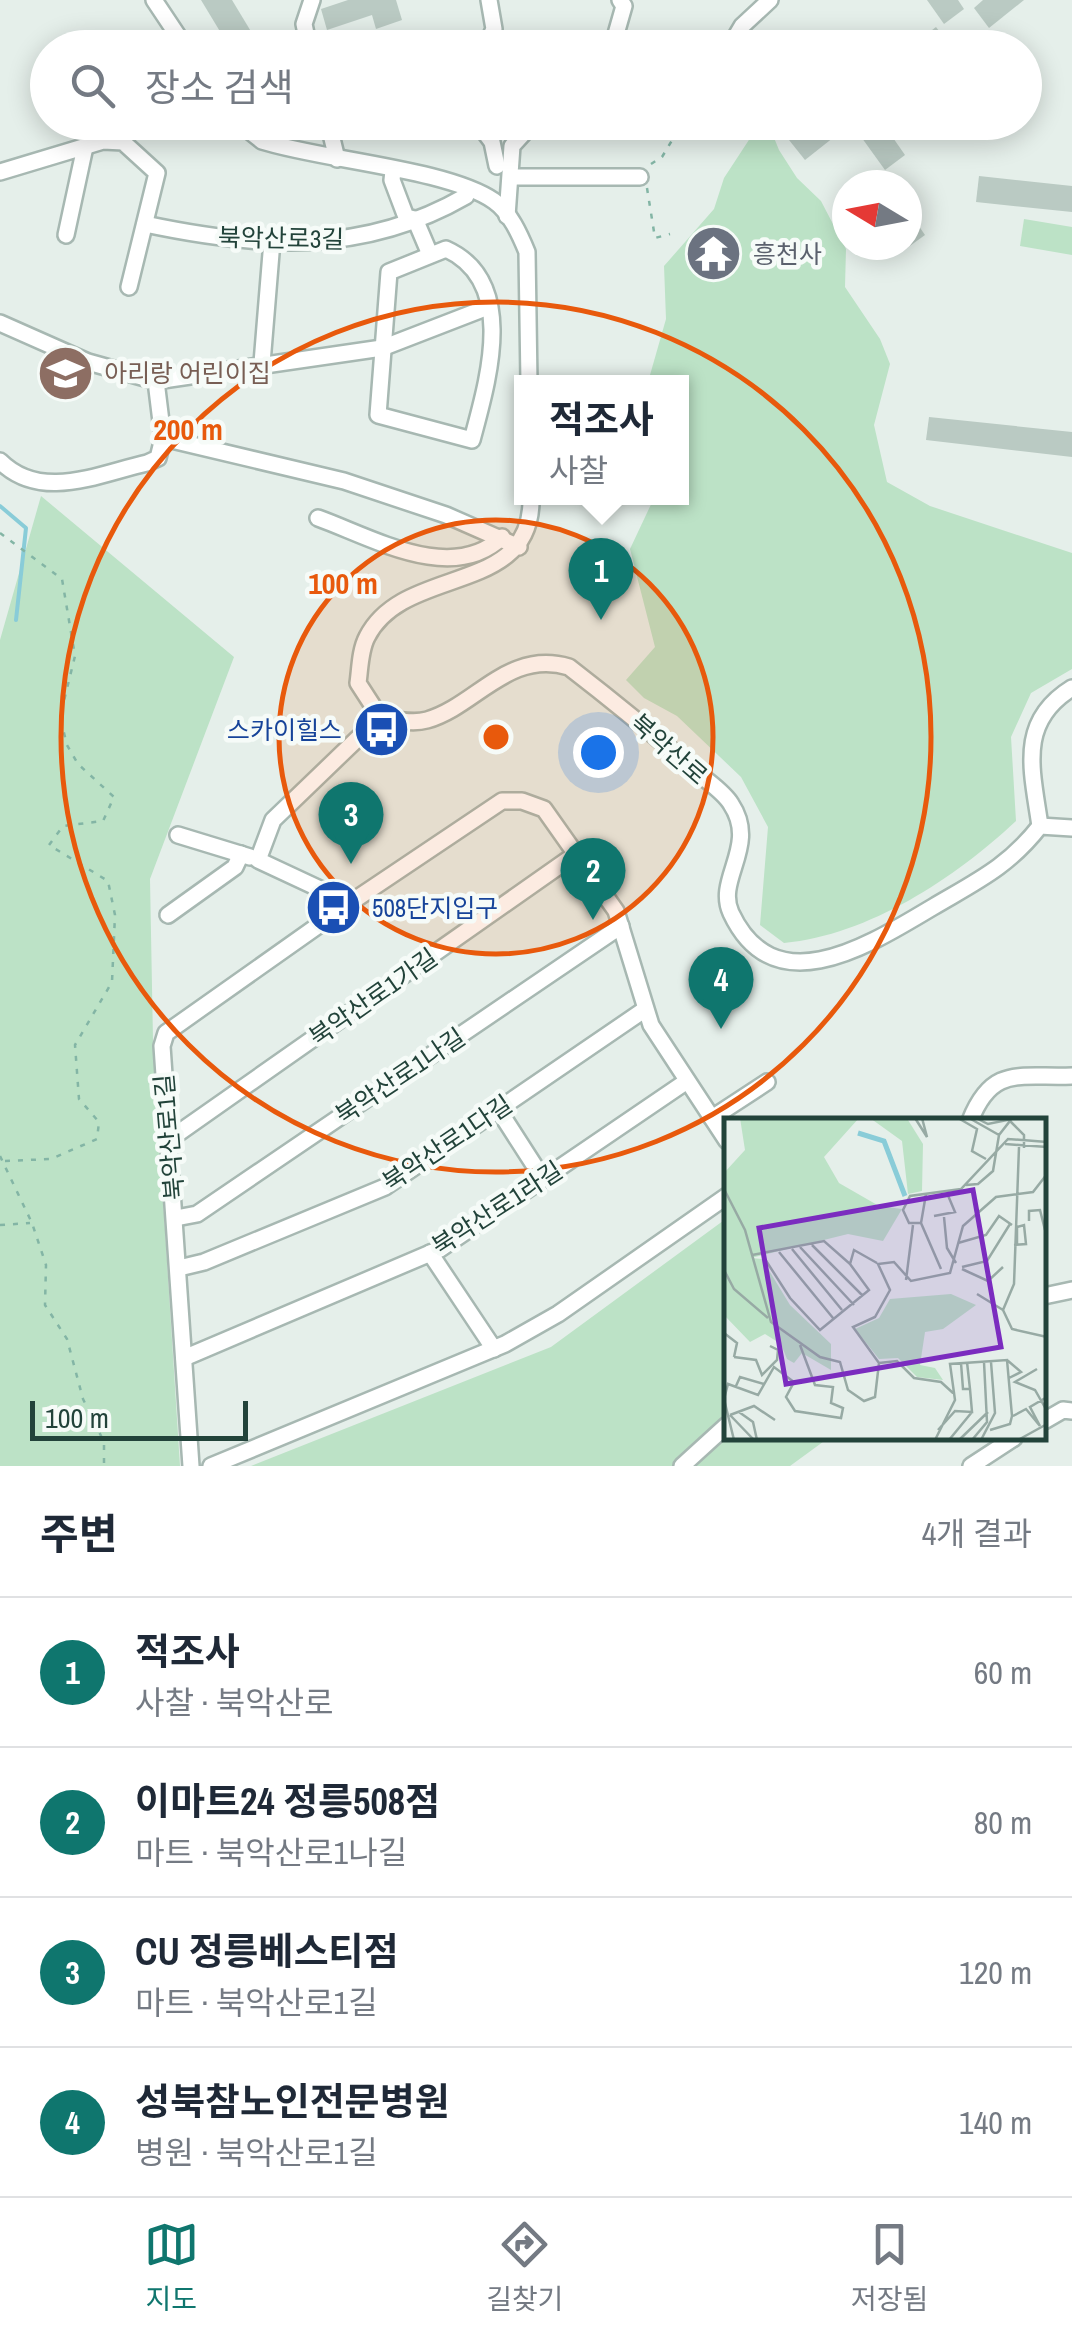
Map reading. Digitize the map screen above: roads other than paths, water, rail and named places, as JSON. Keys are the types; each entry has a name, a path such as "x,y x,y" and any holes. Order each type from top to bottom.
{"street":[{"path":"154,0 174,30"},
{"path":"305,30 312,0"},
{"path":"488,0 494,30"},
{"path":"617,30 624,6 620,0"},
{"path":"740,30 770,0"},
{"path":"261,140 461,185 496,202 526,252 528,375"},
{"path":"332,140 337,159"},
{"path":"491,140 497,166"},
{"path":"486,182 518,140"},
{"path":"0,172 85,147 123,142 158,173 129,288"},
{"path":"507,216 512,146"},
{"path":"66,236 85,147"},
{"path":"394,171 392,180 406,216 415,219 429,252"},
{"path":"511,177 644,177"},
{"name":"북악산로3길","path":"145,224 206,237 353,241 450,206 466,196"},
{"path":"262,364 272,240"},
{"path":"446,249 462,256 482,287 488,307 495,341 493,360 472,440 378,415 389,272 429,252 446,249"},
{"path":"0,322 88,362 156,381 262,364 336,358 382,348 488,307"},
{"path":"0,461 24,480 50,486 158,458 164,438 156,381"},
{"path":"164,438 344,480 502,537 519,547"},
{"path":"258,860 272,820 380,717 358,682 365,639 388,608 486,569 519,547 531,518 531,505"},
{"path":"318,518 433,558 479,551 502,537"},
{"name":"북악산로","path":"380,717 427,720 522,667 552,662 568,667 661,740 731,803 742,850 728,886 729,910 750,943 770,956 798,963 831,959 876,942 1016,858 1040,826"},
{"path":"1072,688 1047,703 1035,730 1030,758 1040,826 1072,828"},
{"name":"북악산로1길","path":"191,1466 162,1046 166,1033 502,802 522,801 544,809 616,911 644,1010 724,1136"},
{"path":"178,835 258,860 350,903"},
{"path":"168,915 235,866 241,854"},
{"name":"북악산로1가길","path":"170,1139 576,854"},
{"name":"북악산로1나길","path":"176,1218 198,1214 622,926"},
{"name":"북악산로1다길","path":"179,1268 204,1262 385,1187 644,1010"},
{"path":"971,1118 978,1098 990,1084 1008,1078 1072,1076"},
{"name":"북악산로1라길","path":"184,1358 430,1253 687,1080"},
{"path":"712,1118 767,1082"},
{"path":"498,1110 543,1178"},
{"path":"211,1466 494,1349 558,1314 724,1198"},
{"path":"430,1253 494,1349"},
{"path":"1047,1295 1072,1290"},
{"path":"1047,1420 1063,1410 1072,1411"},
{"path":"682,1466 724,1428"},
{"path":"971,1466 1009,1441"}],"waterway":[{"path":"0,506 26,528 16,620"}],"place":[{"name":"흥천사","path":"714,254"},
{"name":"아리랑 어린이집","path":"65,373"},
{"name":"적조사","path":"601,620"},
{"name":"스카이힐스","path":"381,730"},
{"name":"CU 정릉베스티점","path":"351,864"},
{"name":"508단지입구","path":"333,908"},
{"name":"이마트24 정릉508점","path":"593,920"},
{"name":"성북참노인전문병원","path":"721,1029"}]}
